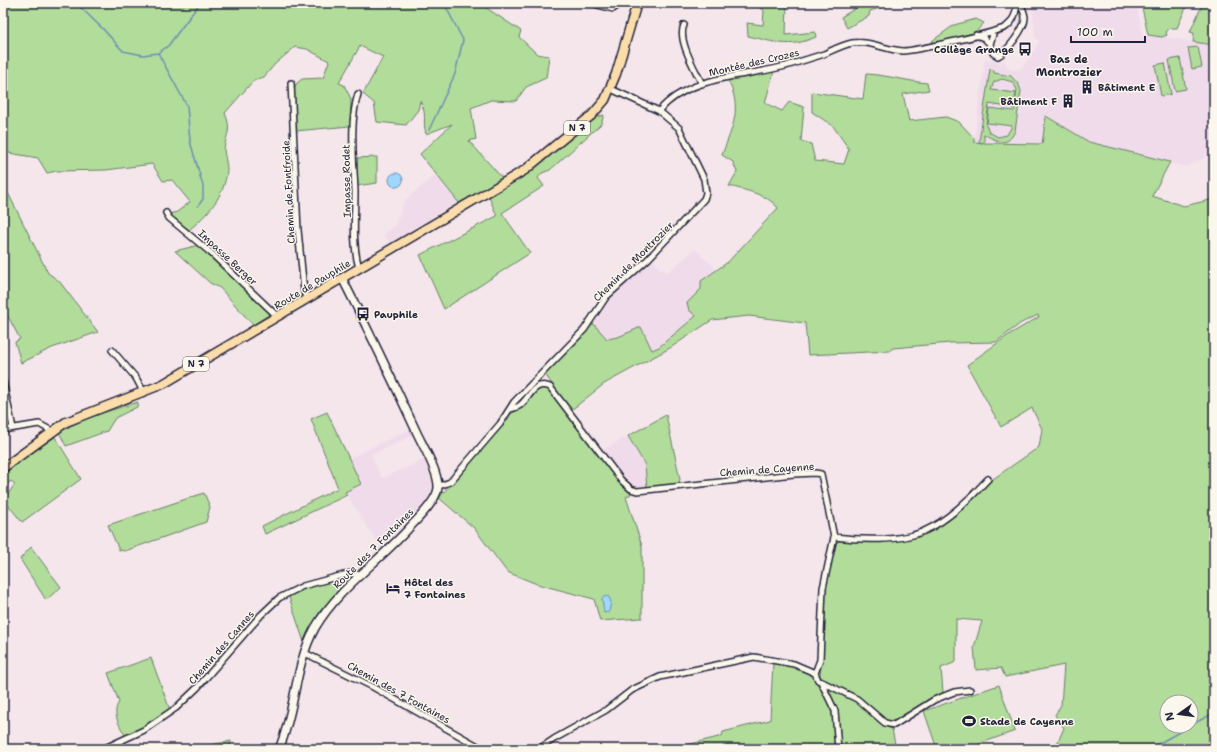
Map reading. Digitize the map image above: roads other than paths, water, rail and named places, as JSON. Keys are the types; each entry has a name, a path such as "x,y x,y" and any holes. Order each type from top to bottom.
{"main road":[{"name":"N 7","path":"611,89 637,3"},
{"name":"Route de Pauphile","path":"3,468 52,432 83,414 144,393 163,384 525,170 592,114 605,100 611,89"}],"street":[{"path":"590,3 613,9 622,3"},
{"name":"Montée des Crozes","path":"660,110 669,101 702,84 722,77 774,69 852,43 868,43 889,49 909,51 928,48 1003,29 1013,20 1017,3"},
{"path":"975,35 984,38 990,44 993,53 998,56 1018,35 1024,24 1025,18 1020,3"},
{"path":"684,24 682,30 686,47 702,84"},
{"path":"990,44 994,31"},
{"name":"Chemin de Fontfroide","path":"291,83 298,230 303,286 306,299"},
{"name":"Chemin de Montrozier","path":"438,486 450,482 500,424 514,402 584,330 606,297 648,259 704,199 706,186 702,172 679,128 660,110 611,89"},
{"name":"Impasse Rodet","path":"358,94 354,126 355,229 359,268"},
{"name":"Impasse Berger","path":"166,213 169,218 211,253 277,316"},
{"path":"342,278 421,441 437,479 438,486"},
{"path":"112,350 136,378 144,393"},
{"path":"3,381 13,428"},
{"name":"Chemin de Cayenne","path":"510,409 520,405 538,386 545,385 550,387 621,480 631,489 638,491 794,474 821,474 834,538 823,588 820,660 815,673"},
{"path":"3,430 39,424 52,432"},
{"path":"834,538 897,537 925,531 947,516 977,491 988,479"},
{"name":"Route des 7 Fontaines","path":"279,749 288,726 296,679 310,638 323,616 359,575 410,528 436,496 438,486"},
{"name":"Chemin des Cannes","path":"103,749 144,730 176,708 197,688 261,615 286,593 303,586 351,573 359,575"},
{"name":"Chemin des 7 Fontaines","path":"305,653 373,687 483,749"},
{"path":"539,749 606,710 632,690 660,677 754,658 794,664 815,673 835,711 838,749"},
{"path":"822,684 850,694 885,723 894,726 934,700 954,692 970,690"}],"water":[{"path":"393,173 399,173 403,177 403,183 399,187 393,187 389,183 389,177"},
{"path":"607,596 611,602 609,612 604,613 602,598"}],"waterway":[{"path":"76,3 123,51 143,55 158,53 168,46 200,3"},
{"path":"429,130 455,74 463,40 444,3"},
{"path":"158,53 187,106 190,141 203,186 203,199 198,206"},
{"path":"1199,721 1214,713"},
{"path":"1149,749 1176,734"}],"place":[{"name":"Collège Grange","path":"1025,49"},
{"name":"Bâtiment E","path":"1087,87"},
{"name":"Bâtiment F","path":"1068,101"},
{"name":"Pauphile","path":"363,314"},
{"name":"Hôtel des 7 Fontaines","path":"393,588"},
{"name":"Stade de Cayenne","path":"969,721"}],"district":[{"name":"Bas de Montrozier","path":"1069,65"}]}
